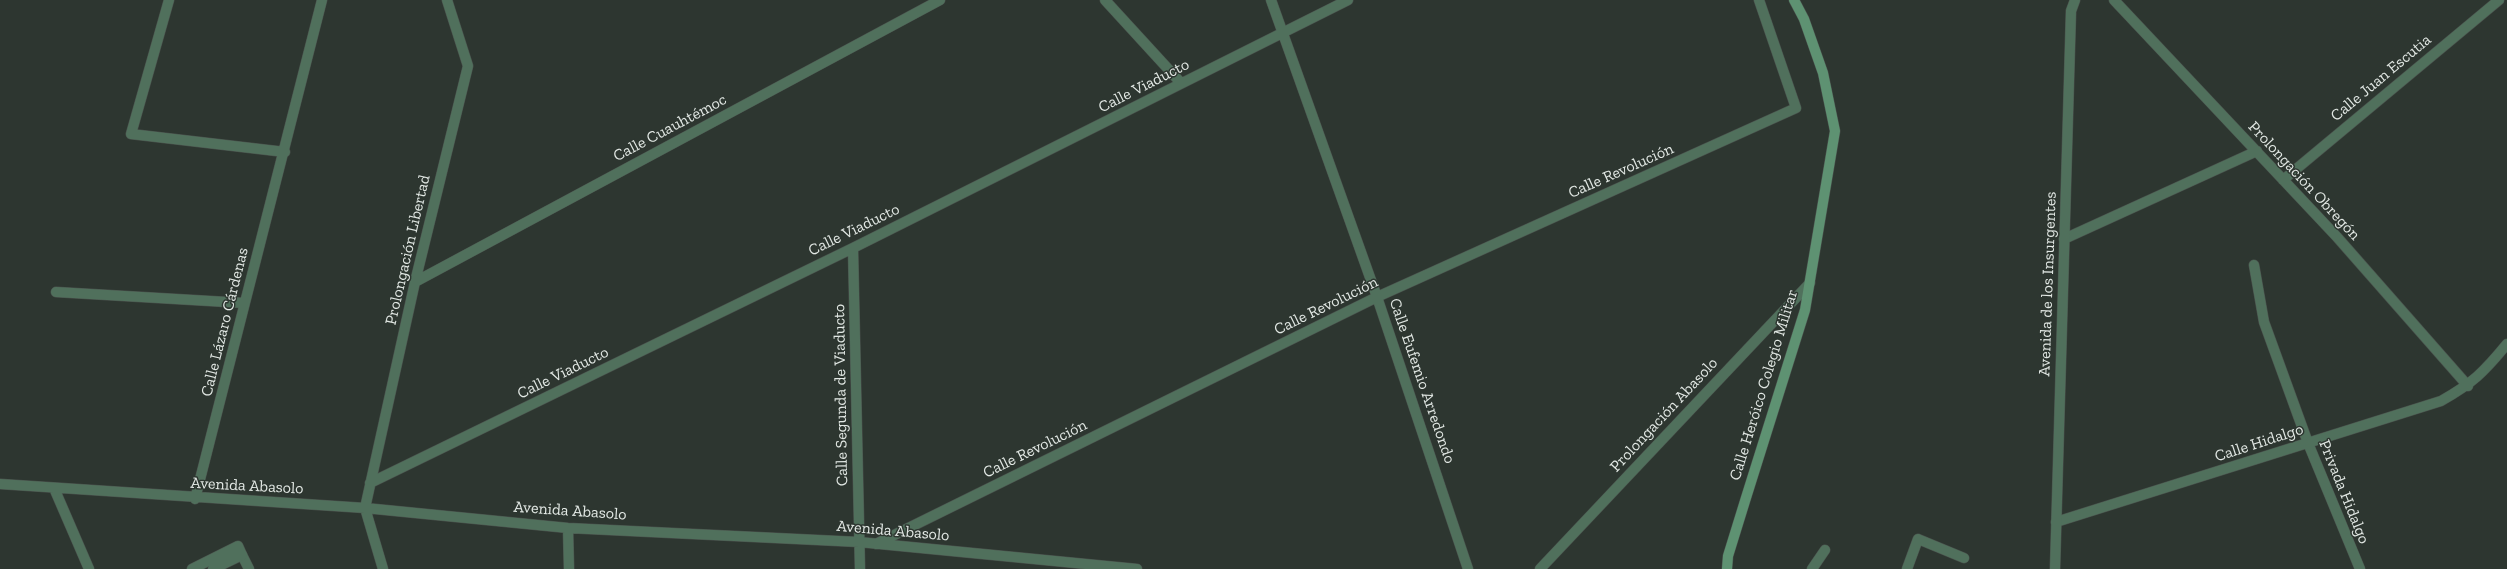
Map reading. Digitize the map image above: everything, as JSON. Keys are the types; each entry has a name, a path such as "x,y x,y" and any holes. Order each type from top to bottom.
{"main road":[{"name":"Calle Heróico Colegio Militar","path":"1727,569 1728,556 1805,310 1835,131 1823,73 1804,19 1794,0"}],"street":[{"path":"168,0 131,134 285,152"},
{"name":"Calle Lázaro Cárdenas","path":"195,498 244,303 285,152 322,0"},
{"name":"Prolongación Libertad","path":"365,508 415,282 468,66 447,0"},
{"name":"Calle Cuauhtémoc","path":"415,282 940,0"},
{"path":"1105,0 1181,83"},
{"name":"Calle Eufemio Arredondo","path":"1271,0 1377,297 1468,569"},
{"name":"Calle Viaducto","path":"370,483 853,248 1348,0"},
{"name":"Calle Revolución","path":"876,544 1377,297 1796,108 1758,0"},
{"name":"Avenida de los Insurgentes","path":"2055,569 2071,11 2075,0"},
{"name":"Prolongación Obregón","path":"2114,0 2257,151 2468,386"},
{"name":"Calle Juan Escutia","path":"2283,180 2499,0"},
{"path":"2064,239 2257,151"},
{"name":"Calle Segunda de Viaducto","path":"853,248 860,569"},
{"name":"Privada Hidalgo","path":"2254,265 2264,322 2308,443 2360,569"},
{"name":"Prolongación Abasolo","path":"1540,569 1810,283"},
{"path":"56,292 244,303"},
{"path":"2468,386 2483,374 2507,344"},
{"name":"Calle Hidalgo","path":"2056,522 2441,401 2468,386"},
{"name":"Avenida Abasolo","path":"0,484 365,508 568,528 859,542 1137,569"},
{"path":"54,488 89,569"},
{"path":"365,508 383,569"},
{"path":"568,528 569,569"},
{"path":"1907,569 1918,539 1964,558"},
{"path":"192,569 240,550"},
{"path":"213,569 240,550"},
{"path":"240,550 249,569"},
{"path":"1812,569 1825,550"}]}
